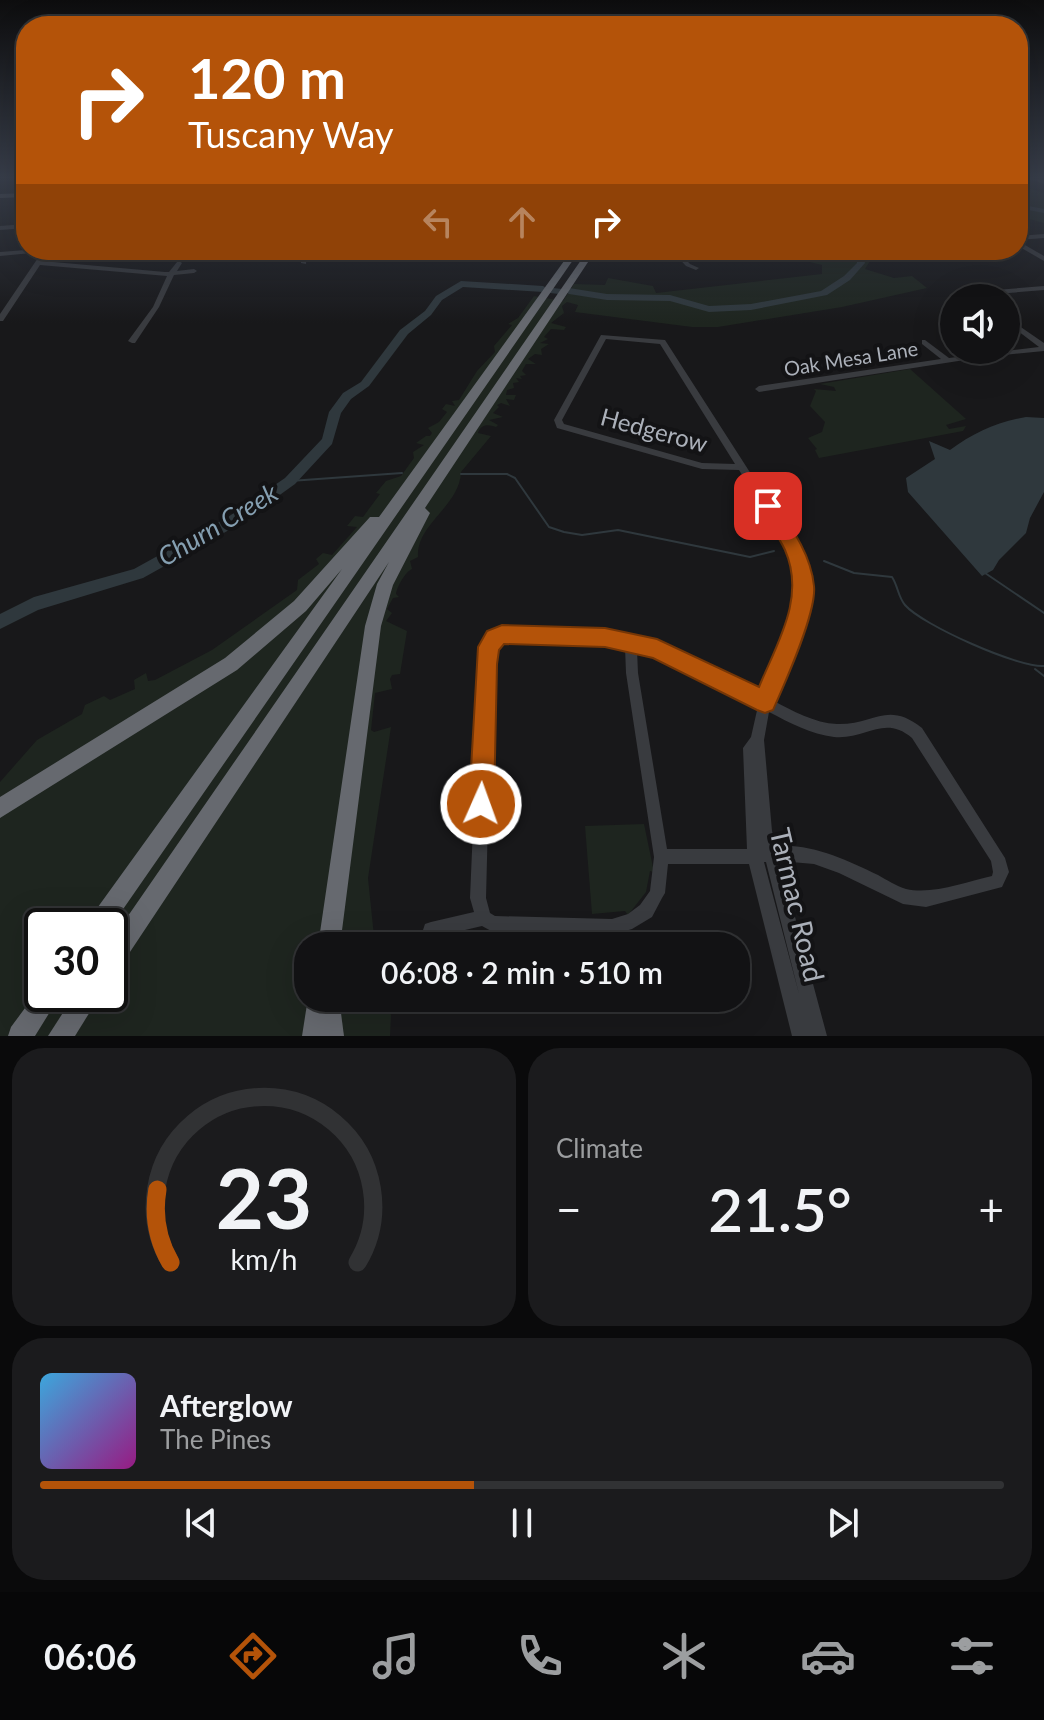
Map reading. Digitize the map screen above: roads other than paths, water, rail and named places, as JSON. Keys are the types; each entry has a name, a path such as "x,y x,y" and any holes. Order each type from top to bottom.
{"highway":[{"path":"128,935 452,457 551,298 569,260"},
{"path":"111,908 414,480 551,298 574,276 585,260"},
{"path":"332,932 373,626 398,555 452,457"},
{"path":"0,808 173,702 244,654 319,586 414,480"},
{"path":"20,1036 37,1012"},
{"path":"60,1036 77,1012"},
{"path":"68,1036 79,1012"},
{"path":"314,1036 318,1012"},
{"path":"329,1012 332,1036"}],"street":[{"path":"0,319 40,260"},
{"path":"683,260 696,268"},
{"path":"38,263 171,274 194,271"},
{"path":"132,341 156,307 179,263"},
{"path":"1020,290 1044,288"},
{"path":"1020,330 1044,348"},
{"name":"Hedgerow","path":"662,342 604,337 557,423 702,466 742,467"},
{"name":"Tarmac Road","path":"662,342 794,549 804,586 801,608 765,702 757,740 765,831 763,856 801,1036"},
{"path":"925,342 940,354"},
{"name":"Oak Mesa Lane","path":"1020,351 1044,348"},
{"name":"Oak Mesa Lane","path":"759,389 940,362"},
{"path":"483,918 478,898 486,664 489,647 495,638 513,633 605,637 631,643 687,662 804,723 827,730 847,730 901,720 917,733 998,858 1001,872 997,882 926,899 903,896 842,866 814,857 784,853 661,857"},
{"path":"431,930 483,918 493,924 612,927 632,921 646,911 657,893 661,857 632,673 631,643"},
{"name":"Tarmac Road","path":"763,856 818,1036"}],"waterway":[{"name":"Churn Creek","path":"569,291 607,297 670,298 709,309 751,307 824,293 847,278 861,260"},
{"name":"Churn Creek","path":"0,622 34,604 138,574 233,521 290,481 328,441 335,412 347,396 365,384 404,332 428,313 439,298 461,284 543,289"},
{"name":"Churn Creek","path":"553,291 559,291"},
{"path":"290,481 402,473"},
{"path":"461,474 507,474 515,478 549,527 564,532 582,535 618,530 750,557 774,551"},
{"path":"824,561 854,573 892,577 905,605 930,623 994,653 1044,666"},
{"path":"985,573 1044,613"},
{"path":"1035,669 1044,676"}]}
